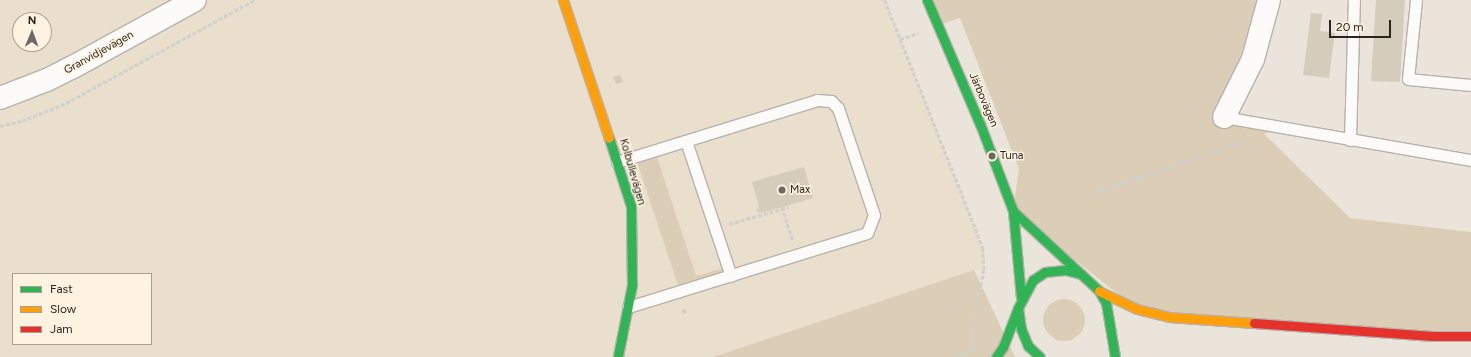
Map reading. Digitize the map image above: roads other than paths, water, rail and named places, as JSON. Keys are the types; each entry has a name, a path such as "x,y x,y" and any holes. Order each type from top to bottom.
{"main road":[{"name":"Kolbullevägen","path":"563,0 631,206 632,285 618,356"},
{"name":"Järbovägen","path":"928,0 980,124 1013,210 1021,298"},
{"name":"Järbovägen","path":"1013,210 1099,290 1106,303 1111,323 1115,357"},
{"name":"Järbovägen","path":"1040,357 1028,346 1021,329 1018,308 1021,298 1033,280 1044,272 1064,270 1081,274"},
{"path":"1099,290 1137,309 1169,317 1254,325 1471,336"},
{"path":"996,357 1004,347 1018,308"}],"street":[{"name":"Granvidjevägen","path":"0,98 47,80 74,67 195,0"},
{"path":"1224,117 1253,59 1269,0"}],"lane":[{"path":"1350,140 1354,0"},
{"path":"1416,0 1408,79 1471,85"},
{"path":"617,162 817,100 831,101 838,108 872,204 872,225 868,233 628,307"},
{"path":"1224,117 1280,128 1471,160"},
{"path":"686,141 731,276"}],"place":[{"name":"Tuna","path":"992,156"},
{"name":"Max","path":"782,190"}]}
